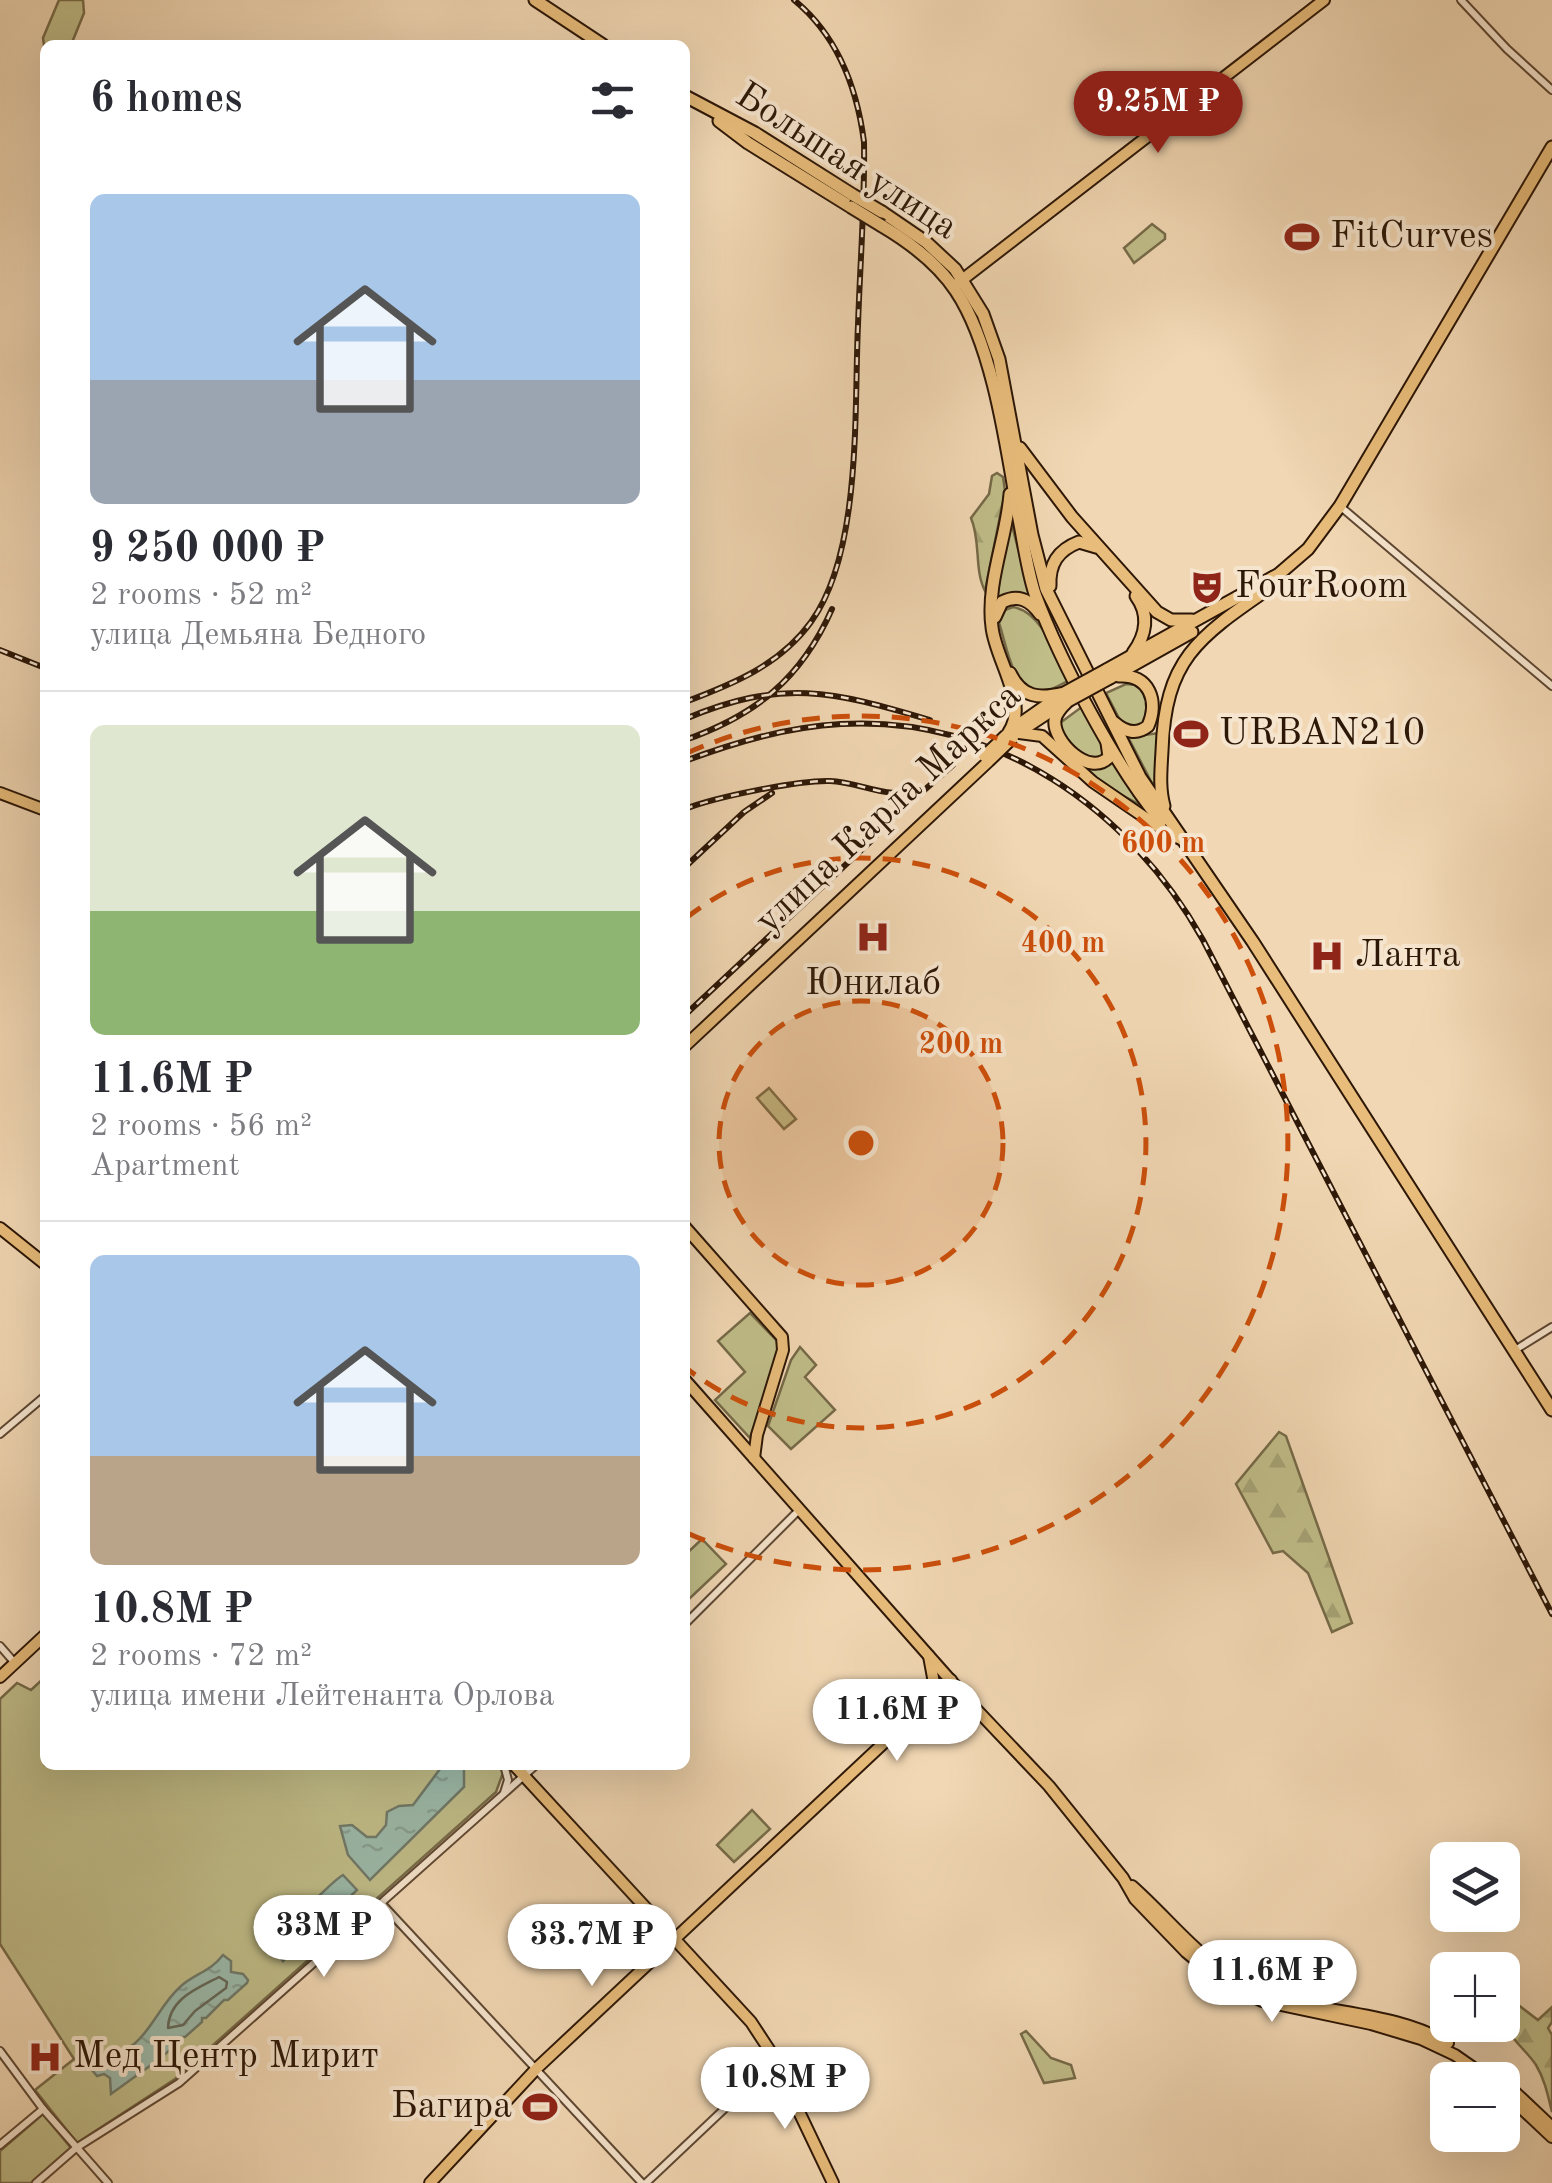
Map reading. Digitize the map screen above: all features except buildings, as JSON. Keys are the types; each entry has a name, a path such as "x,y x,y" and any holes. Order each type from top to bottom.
{"highway":[{"path":"535,0 595,40"},
{"name":"Большая улица","path":"690,100 748,143 882,219 959,283"},
{"path":"1124,660 1257,588 1308,549 1340,506 1552,147"},
{"path":"959,283 992,336 1038,562 1050,600 1140,777 1261,954 1552,1410"},
{"path":"959,283 979,339 1035,593 1062,655"},
{"path":"1014,432 1032,467 1156,612 1176,620 1206,616"},
{"path":"1008,460 1009,504 991,615 994,638 1015,705 1012,735"},
{"path":"1183,840 1162,804 1160,790 1170,687 1190,652 1313,554 1334,525 1340,506"},
{"path":"1050,600 1050,570 1054,561 1075,543 1092,544 1139,599 1144,610 1142,638 1108,674"},
{"path":"1183,840 1148,806 1088,703 1062,655 1034,606 1022,598 1002,602 995,615 1016,684 1037,697 1066,697 1108,674 1261,594"},
{"path":"1108,674 1140,678 1152,696 1153,712 1148,726 1136,732 1121,728 1108,716"},
{"path":"1066,697 1056,715 1056,733 1082,760 1099,765 1106,761 1110,748 1088,703"}],"main road":[{"path":"959,283 1324,0"},
{"path":"986,759 1012,735 1066,697"},
{"path":"1012,735 1042,736 1093,782 1183,840"},
{"name":"улица Карла Маркса","path":"690,1041 986,759"},
{"name":"улица Карла Маркса","path":"690,1033 986,759"},
{"path":"0,789 40,804"},
{"path":"0,1228 40,1260"},
{"path":"690,1232 782,1337 783,1350 754,1458"},
{"path":"690,1386 975,1708 1050,1786 1123,1878 1191,1946 1244,1984 1287,2000 1421,2030 1474,2062"},
{"path":"740,1442 757,1436"},
{"path":"0,1677 40,1640"},
{"path":"928,1652 934,1683 928,1705"},
{"path":"430,2183 537,2068 953,1682"},
{"path":"928,1705 946,1703 975,1708"},
{"path":"519,1770 750,2022 774,2062 833,2183"},
{"path":"1123,1878 1135,1898 1171,1938 1202,1966 1241,1992 1283,2007 1421,2038 1465,2062"},
{"path":"1520,2099 1552,2126"},
{"path":"1520,2102 1552,2137"}],"street":[{"path":"1462,0 1552,90"},
{"path":"1340,506 1552,686"},
{"path":"1515,1350 1552,1327"},
{"path":"0,1434 40,1400"},
{"path":"690,1619 800,1509"},
{"path":"0,1646 15,1663"},
{"path":"502,1797 508,1780 505,1770"},
{"path":"36,2183 76,2148 179,2083 531,1770"},
{"path":"382,1904 644,2183 774,2062"},
{"path":"0,2050 43,2109 108,2183"},
{"path":"0,2145 43,2109"}],"green space":[{"path":"59,0 83,0 84,13 73,40 43,38"},
{"path":"1152,224 1165,234 1165,239 1134,263 1124,248"},
{"path":"997,473 1003,477 1005,491 985,591 971,518 989,494 992,476"},
{"path":"1010,518 1031,598 995,604"},
{"path":"1013,607 1033,617 1040,626 1068,681 1041,692 1021,683 999,623 1005,610"},
{"path":"1126,684 1137,685 1150,703 1144,725 1136,728 1123,726 1106,693"},
{"path":"1083,706 1107,751 1103,760 1086,760 1062,733 1060,723"},
{"path":"1160,733 1156,791 1128,737"},
{"path":"1111,757 1139,804 1108,788 1085,769 1100,769"},
{"path":"769,1088 796,1119 784,1129 757,1098"},
{"path":"750,1313 777,1341 778,1355 750,1438 715,1400 745,1372 718,1341"},
{"path":"800,1347 816,1365 805,1377 835,1410 791,1449 768,1426 791,1360"},
{"path":"1279,1432 1286,1436 1352,1623 1332,1632 1308,1573 1283,1551 1273,1553 1236,1484"},
{"path":"702,1539 726,1564 690,1598 690,1550"},
{"path":"40,1682 40,1770 504,1770 496,1792 175,2079 77,2143 35,2090 74,2059 0,1944 0,1699 17,1683 31,1690"},
{"path":"752,1810 770,1829 734,1862 717,1845"},
{"path":"1520,2006 1538,2020 1552,2007 1548,2028 1552,2035 1552,2112 1546,2088 1531,2058 1516,2042 1520,2042"},
{"path":"1026,2031 1051,2058 1071,2065 1075,2078 1044,2083 1021,2034"},
{"path":"43,2114 71,2148 31,2183 0,2183 0,2151"}],"water":[{"path":"439,1770 464,1770 464,1787 370,1880 348,1855 340,1826 352,1825 367,1837 376,1837 386,1825 387,1812 413,1805"},
{"path":"343,1875 357,1890 283,1961 256,1925 270,1913 304,1907"},
{"path":"223,1955 231,1961 231,1972 243,1974 247,1983 202,2018 185,2037 180,2037 163,2056 159,2055 158,2060 111,2094 110,2078 104,2074 97,2076 77,2052 78,2045 100,2056 128,2048 180,1987"}],"railway":[{"path":"690,700 754,671 799,637 827,593 847,520 855,438 864,142 843,64 823,30 794,0"},
{"path":"690,738 734,719 774,691 806,655 832,609"},
{"path":"0,650 40,666"},
{"path":"690,717 751,698 808,693 864,702 930,720"},
{"path":"690,759 762,736 841,724 898,725 953,736 1004,754 1053,780 1097,812 1137,850 1173,893 1203,940 1552,1614"},
{"path":"690,1010 953,765"},
{"path":"690,807 757,790 816,781 898,793 921,788"},
{"path":"690,862 744,812 772,793"}],"place":[{"name":"FitCurves","path":"1302,237"},
{"name":"FourRoom","path":"1207,587"},
{"name":"URBAN210","path":"1191,734"},
{"name":"Юнилаб","path":"873,937"},
{"name":"Ланта","path":"1327,956"},
{"name":"Мед Центр Мирит","path":"45,2057"},
{"name":"Багира","path":"540,2107"}]}
